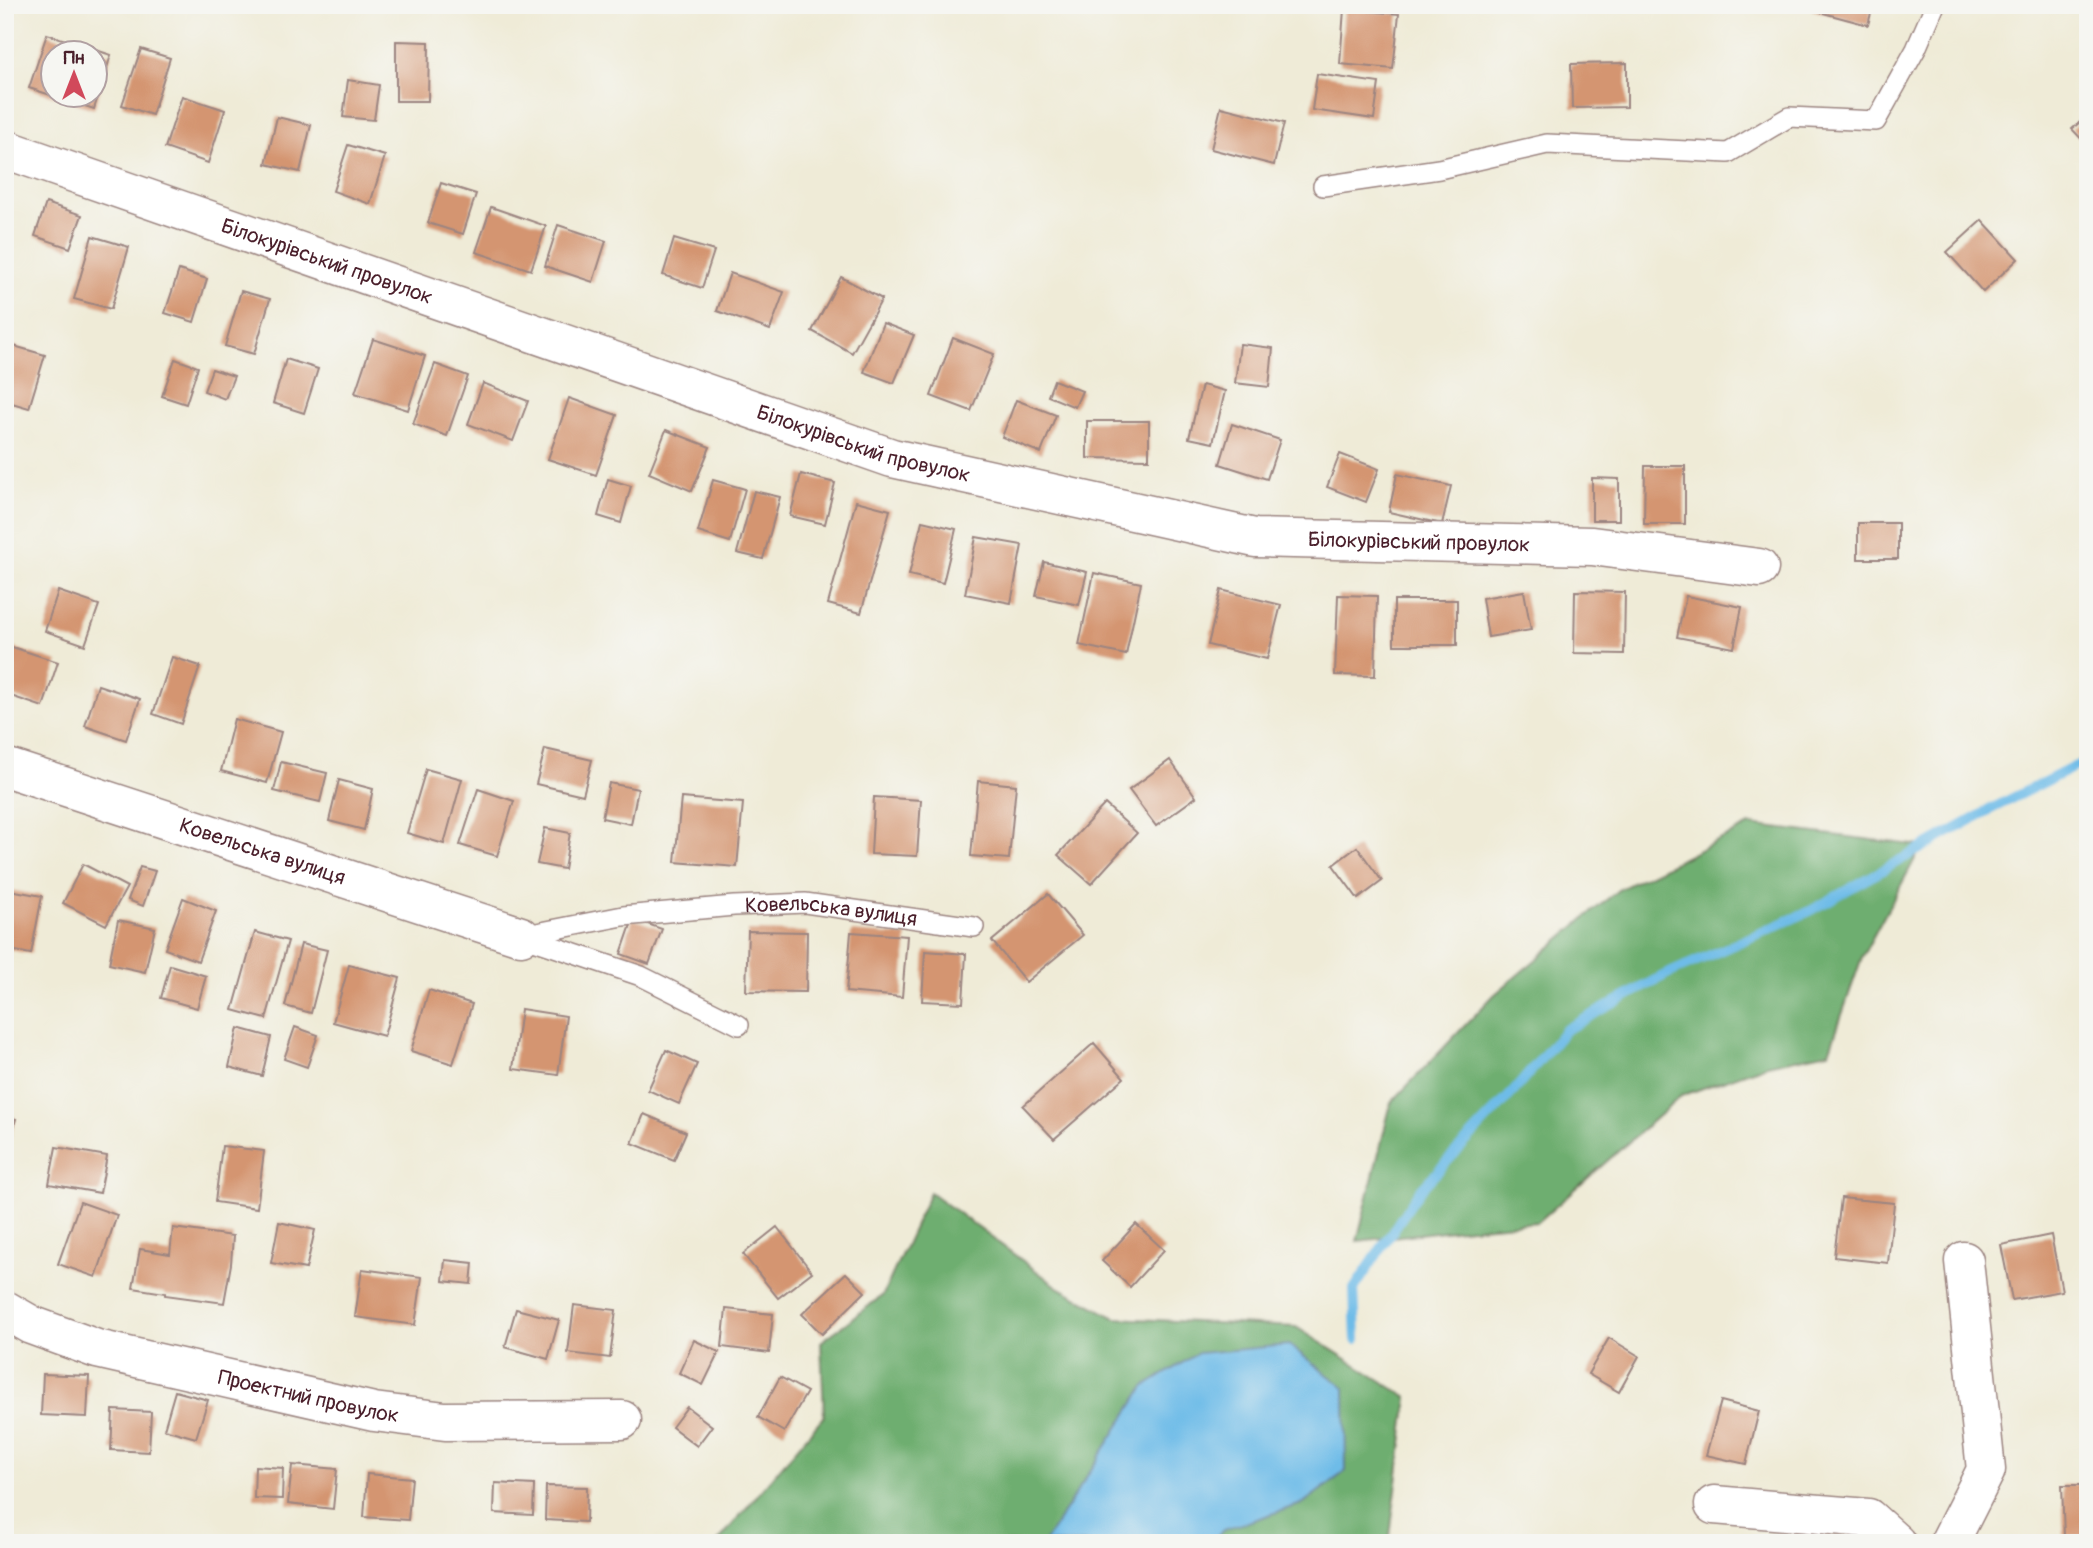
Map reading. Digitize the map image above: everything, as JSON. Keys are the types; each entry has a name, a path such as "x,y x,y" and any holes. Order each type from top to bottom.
{"street":[{"name":"Білокурівський провулок","path":"5,149 892,458 1255,538 1592,547 1759,568"},
{"name":"Ковельська вулиця","path":"5,767 521,936"},
{"path":"1949,1543 1986,1470 1964,1261"},
{"name":"Проектний провулок","path":"5,1310 32,1325 97,1349 374,1412 445,1421 622,1420"},
{"path":"1714,1505 1867,1518 1896,1543"}],"lane":[{"path":"1323,187 1439,169 1547,144 1728,153 1789,117 1876,121 1916,48 1935,5"},
{"name":"Ковельська вулиця","path":"521,936 623,916 805,903 974,927"},
{"name":"Ковельська вулиця","path":"521,936 641,976 738,1025"}],"green space":[{"path":"1750,825 1922,846 1862,957 1829,1052 1767,1065 1681,1096 1538,1222 1357,1241 1391,1103 1494,995 1618,890"},
{"path":"930,1192 1058,1287 1115,1318 1296,1327 1408,1398 1389,1543 717,1543 824,1416 821,1342 883,1295"}],"water":[{"path":"1289,1345 1345,1388 1346,1471 1302,1504 1223,1530 1211,1543 1044,1543 1144,1387 1198,1353"}],"building":[{"path":"1814,5 1873,5 1868,25 1812,10"},
{"path":"1344,9 1399,14 1393,69 1340,64"},
{"path":"396,41 429,42 428,101 396,101"},
{"path":"141,49 170,58 152,115 122,105"},
{"path":"38,61 38,91 29,88"},
{"path":"1627,63 1627,107 1572,108 1571,64"},
{"path":"1317,74 1379,83 1374,119 1312,110"},
{"path":"348,80 379,85 374,120 343,117"},
{"path":"182,96 225,110 208,163 165,148"},
{"path":"1221,107 1284,123 1274,165 1211,149"},
{"path":"2088,115 2088,146 2072,129"},
{"path":"277,117 311,125 300,172 266,164"},
{"path":"348,145 385,156 370,204 333,191"},
{"path":"441,183 476,194 463,234 428,223"},
{"path":"46,203 82,215 70,248 35,236"},
{"path":"491,207 546,226 531,270 476,252"},
{"path":"1982,220 2018,259 1983,292 1947,252"},
{"path":"558,225 606,241 593,282 545,266"},
{"path":"92,236 129,247 111,309 74,299"},
{"path":"674,239 714,251 702,288 663,275"},
{"path":"179,270 207,279 194,322 165,313"},
{"path":"730,273 784,292 770,330 717,311"},
{"path":"841,277 882,299 852,353 812,331"},
{"path":"241,291 270,299 254,354 225,346"},
{"path":"883,323 914,335 894,383 864,372"},
{"path":"953,338 994,354 971,411 931,396"},
{"path":"373,339 425,356 408,410 355,393"},
{"path":"7,344 45,355 29,408 5,401"},
{"path":"1240,344 1273,348 1269,387 1235,383"},
{"path":"175,359 198,367 186,404 162,396"},
{"path":"286,359 318,369 304,413 273,403"},
{"path":"435,364 468,376 447,436 413,424"},
{"path":"212,369 234,376 225,399 204,391"},
{"path":"1054,380 1082,391 1075,407 1048,396"},
{"path":"483,383 528,401 513,441 468,424"},
{"path":"1202,385 1225,391 1213,443 1189,438"},
{"path":"569,398 617,415 596,475 548,459"},
{"path":"1016,400 1056,415 1041,453 1002,437"},
{"path":"1087,421 1149,421 1149,459 1087,458"},
{"path":"1232,424 1280,440 1267,479 1220,464"},
{"path":"666,430 710,447 692,491 649,473"},
{"path":"1340,454 1379,469 1366,502 1327,487"},
{"path":"1645,466 1685,466 1685,524 1644,524"},
{"path":"801,474 835,483 825,524 790,516"},
{"path":"1397,474 1451,486 1442,524 1389,512"},
{"path":"1592,478 1619,479 1619,520 1592,520"},
{"path":"608,479 631,486 621,523 598,516"},
{"path":"713,480 745,489 730,542 698,532"},
{"path":"754,491 780,497 763,559 737,553"},
{"path":"856,501 890,510 861,613 828,604"},
{"path":"922,521 956,529 943,583 909,575"},
{"path":"1858,523 1898,523 1898,559 1858,559"},
{"path":"976,537 1022,545 1011,603 965,594"},
{"path":"1044,562 1087,572 1079,605 1036,596"},
{"path":"1094,573 1141,583 1126,655 1079,645"},
{"path":"1221,590 1281,605 1267,659 1208,645"},
{"path":"58,591 99,605 85,645 45,631"},
{"path":"1524,591 1531,630 1488,637 1482,598"},
{"path":"1575,591 1625,592 1624,654 1574,653"},
{"path":"1338,595 1377,596 1375,676 1335,675"},
{"path":"1686,596 1742,607 1734,648 1677,637"},
{"path":"1394,600 1457,600 1457,645 1394,645"},
{"path":"9,646 58,662 43,707 5,694 5,656"},
{"path":"172,657 200,666 181,724 153,714"},
{"path":"98,685 140,699 126,740 85,726"},
{"path":"234,719 281,732 267,783 221,771"},
{"path":"545,749 592,760 583,795 536,784"},
{"path":"1170,760 1196,797 1156,826 1129,790"},
{"path":"281,762 327,773 320,802 274,791"},
{"path":"426,769 462,779 444,844 407,833"},
{"path":"339,780 373,789 364,830 329,821"},
{"path":"978,781 1016,785 1009,859 971,856"},
{"path":"609,783 638,789 631,824 602,818"},
{"path":"478,789 514,801 497,856 460,845"},
{"path":"874,797 921,800 917,856 871,854"},
{"path":"681,798 743,803 737,867 675,862"},
{"path":"1105,804 1137,833 1091,884 1058,855"},
{"path":"545,828 570,833 564,869 537,864"},
{"path":"1357,847 1382,881 1358,899 1333,865"},
{"path":"83,864 127,887 106,925 63,903"},
{"path":"140,867 155,871 143,906 128,900"},
{"path":"10,890 42,896 31,954 5,949 5,916"},
{"path":"1048,894 1083,935 1026,982 992,941"},
{"path":"183,898 216,911 198,961 165,949"},
{"path":"633,919 662,929 649,964 621,954"},
{"path":"118,920 155,928 145,972 109,964"},
{"path":"748,931 807,932 806,992 746,991"},
{"path":"255,932 288,941 266,1019 233,1010"},
{"path":"851,932 907,936 902,997 846,992"},
{"path":"301,944 327,950 311,1013 285,1006"},
{"path":"925,951 966,954 963,1003 922,1001"},
{"path":"170,965 206,976 197,1008 161,998"},
{"path":"349,965 400,978 384,1036 333,1022"},
{"path":"429,990 472,1004 453,1064 411,1051"},
{"path":"521,1009 566,1016 558,1075 513,1069"},
{"path":"295,1027 318,1035 307,1067 284,1059"},
{"path":"238,1028 271,1037 262,1076 229,1067"},
{"path":"1094,1043 1124,1078 1054,1139 1023,1106"},
{"path":"666,1050 697,1064 679,1104 648,1090"},
{"path":"644,1114 686,1132 674,1160 632,1143"},
{"path":"5,1116 16,1119 6,1151 5,1151"},
{"path":"222,1146 264,1151 257,1208 215,1202"},
{"path":"56,1147 107,1156 100,1193 49,1184"},
{"path":"1841,1198 1894,1203 1888,1263 1834,1257"},
{"path":"80,1202 117,1215 96,1277 58,1264"},
{"path":"279,1222 315,1230 306,1269 271,1263"},
{"path":"1136,1224 1164,1250 1130,1287 1102,1261"},
{"path":"777,1227 812,1272 778,1298 743,1254"},
{"path":"173,1228 233,1236 224,1303 133,1288 140,1249 170,1254"},
{"path":"2051,1235 2062,1291 2012,1300 2001,1245"},
{"path":"445,1260 473,1263 471,1284 443,1281"},
{"path":"362,1269 422,1277 415,1325 355,1317"},
{"path":"846,1273 865,1292 822,1334 802,1314"},
{"path":"574,1305 616,1310 610,1358 568,1353"},
{"path":"516,1309 559,1320 548,1359 505,1347"},
{"path":"726,1309 773,1314 769,1353 722,1347"},
{"path":"1609,1338 1639,1356 1619,1392 1588,1374"},
{"path":"694,1340 719,1352 703,1385 679,1373"},
{"path":"43,1374 89,1376 87,1417 41,1415"},
{"path":"780,1377 807,1392 784,1432 758,1417"},
{"path":"175,1391 208,1400 196,1438 164,1429"},
{"path":"1721,1401 1759,1411 1746,1464 1706,1455"},
{"path":"687,1407 712,1426 697,1446 672,1427"},
{"path":"113,1410 151,1412 149,1452 111,1450"},
{"path":"292,1465 337,1469 333,1509 288,1504"},
{"path":"255,1466 283,1468 282,1499 254,1498"},
{"path":"367,1474 412,1478 408,1520 364,1517"},
{"path":"495,1483 534,1485 533,1515 494,1513"},
{"path":"2062,1485 2088,1485 2088,1536 2064,1536"},
{"path":"546,1486 587,1487 586,1522 545,1520"}],"waterway":[{"path":"1356,1339 1354,1289 1420,1190 1514,1091 1565,1030 1665,975 1810,911 1989,810 2088,760"}]}
